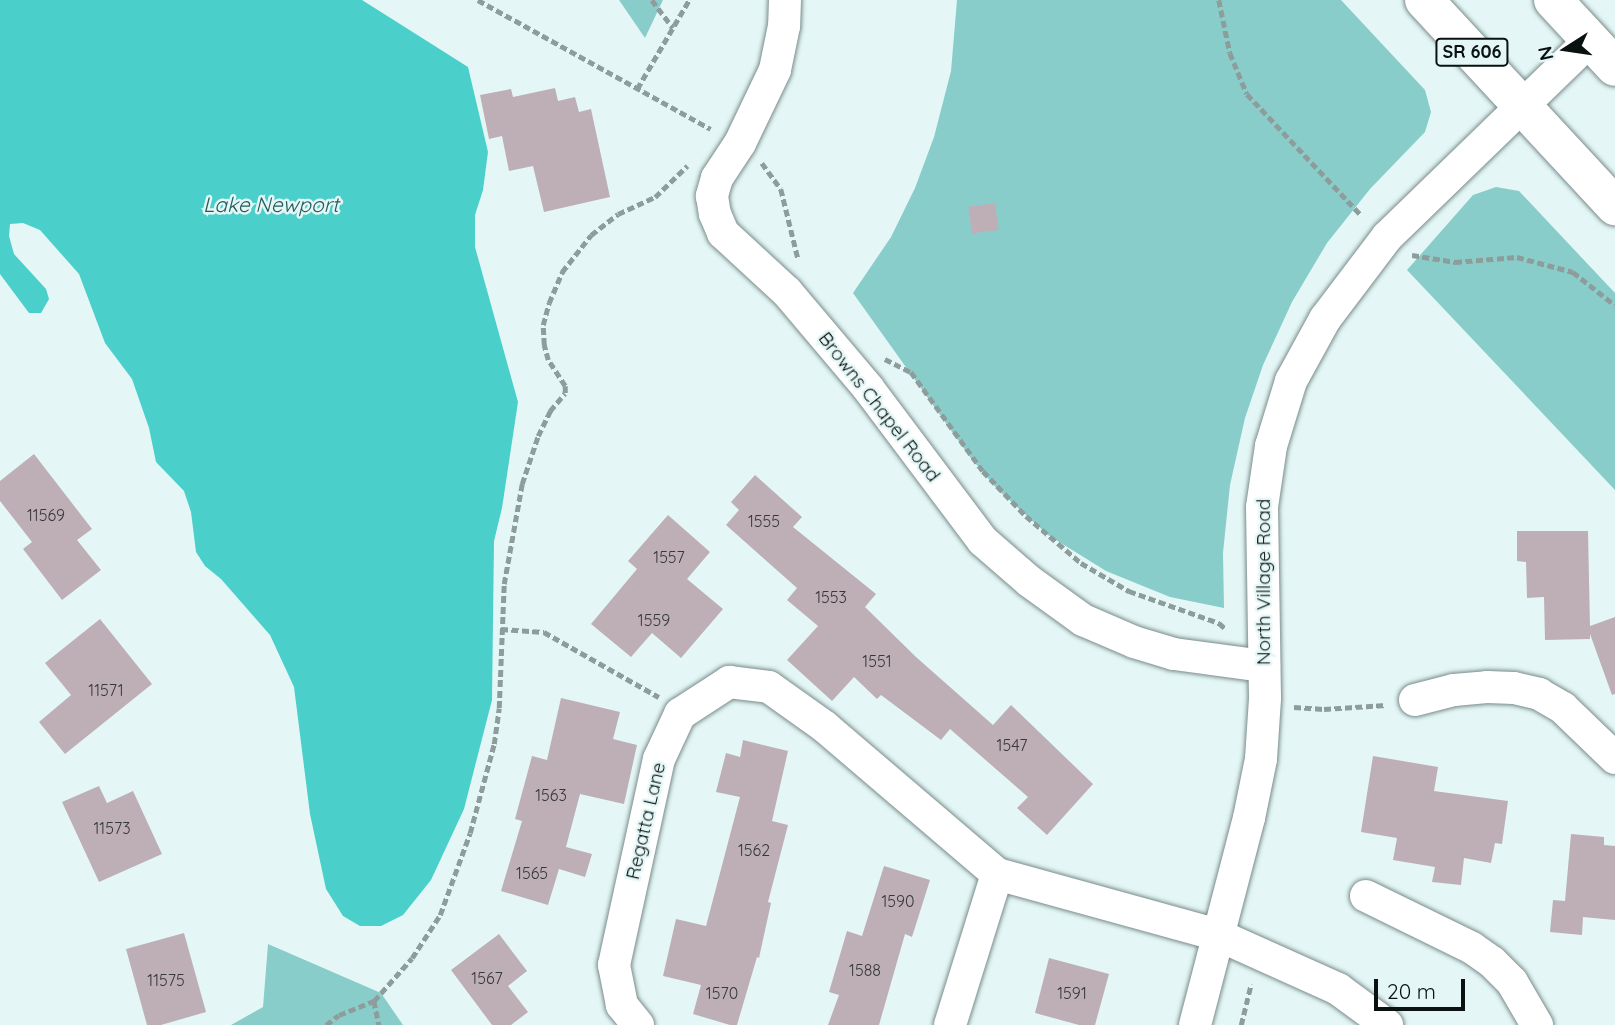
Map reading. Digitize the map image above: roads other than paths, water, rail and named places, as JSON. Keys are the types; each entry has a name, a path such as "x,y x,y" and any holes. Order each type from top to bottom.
{"main road":[{"name":"SR 606","path":"1424,0 1615,206"},
{"path":"1553,0 1603,53"}],"street":[{"name":"Browns Chapel Road","path":"785,0 784,26 775,70 740,143 717,178 712,196 715,214 723,233 786,292 868,388 982,541 1029,581 1083,620 1134,642 1174,654 1264,666"},
{"name":"North Village Road","path":"1195,1025 1258,772 1264,710 1262,508 1270,446 1291,381 1325,319 1374,252 1520,105 1603,53"},
{"name":"Regatta Lane","path":"638,1025 622,1005 614,965 659,759 680,714 729,682 769,687 825,727 998,874"},
{"path":"1415,700 1454,690 1487,687 1514,688 1539,694 1563,708 1615,758"},
{"path":"950,1025 998,874 1218,935 1338,989 1387,1025"},
{"path":"1366,896 1472,948 1492,962 1512,982 1537,1025"}],"water":[{"name":"Lake Newport","path":"0,0 362,0 468,67 488,152 483,190 475,215 475,247 518,402 502,508 494,541 492,700 464,809 431,880 403,915 381,926 360,926 343,916 326,889 310,814 294,687 270,635 221,579 205,566 196,552 191,512 184,491 156,462 149,428 132,379 105,343 79,274 40,230 23,223 10,224 9,236 14,254 46,289 49,299 41,313 29,313 0,274"}]}
